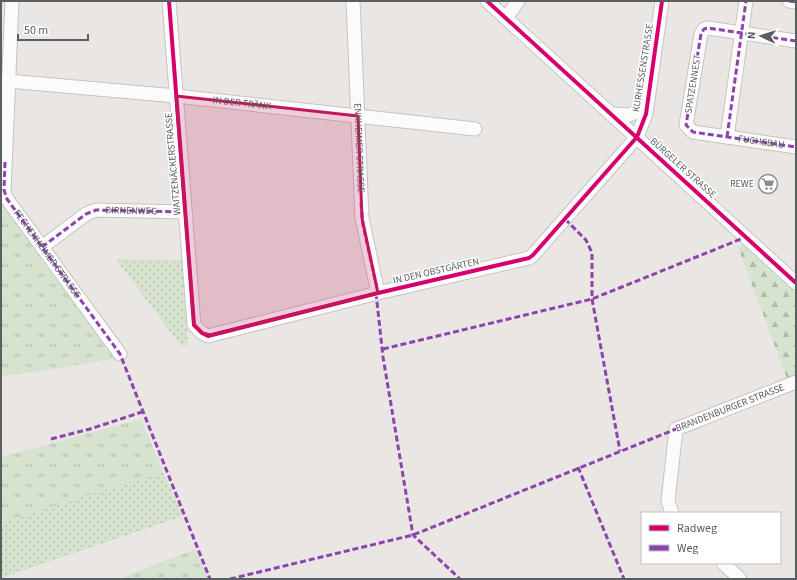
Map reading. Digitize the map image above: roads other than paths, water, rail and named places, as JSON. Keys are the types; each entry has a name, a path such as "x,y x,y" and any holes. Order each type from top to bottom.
{"street":[{"name":"FECHENHEIMER STRASSE","path":"12,1 4,193 120,354"},
{"name":"WAITZENÄCKERSTRASSE","path":"169,1 194,325"},
{"name":"ENKHEIMER STRASSE","path":"352,1 362,218 378,293"},
{"name":"BÜRGELER STRASSE","path":"487,1 796,283"},
{"path":"506,18 518,1"},
{"name":"KURHESSENSTRASSE","path":"633,134 646,114 644,107 662,1"},
{"path":"727,137 746,1"},
{"path":"789,1 796,2"},
{"name":"SPATZENNEST","path":"727,137 693,132 686,126 702,31 708,28 742,33"},
{"path":"742,33 796,41"},
{"name":"IN DER TRÄNK","path":"8,81 176,96 476,129"},
{"name":"KURHESSENSTRASSE","path":"612,114 629,115 644,107"},
{"name":"IN DEN OBSTGÄRTEN","path":"194,325 202,333 211,335 378,293 531,257 633,134"},
{"name":"FUCHSBAU","path":"727,137 796,146"},
{"name":"BIRNENWEG","path":"42,247 86,214 96,210 185,212"},
{"name":"BRANDENBURGER STRASSE","path":"672,512 668,501 676,429 796,382"},
{"path":"723,564 740,579"}],"place":[{"name":"REWE","path":"768,184"}]}
